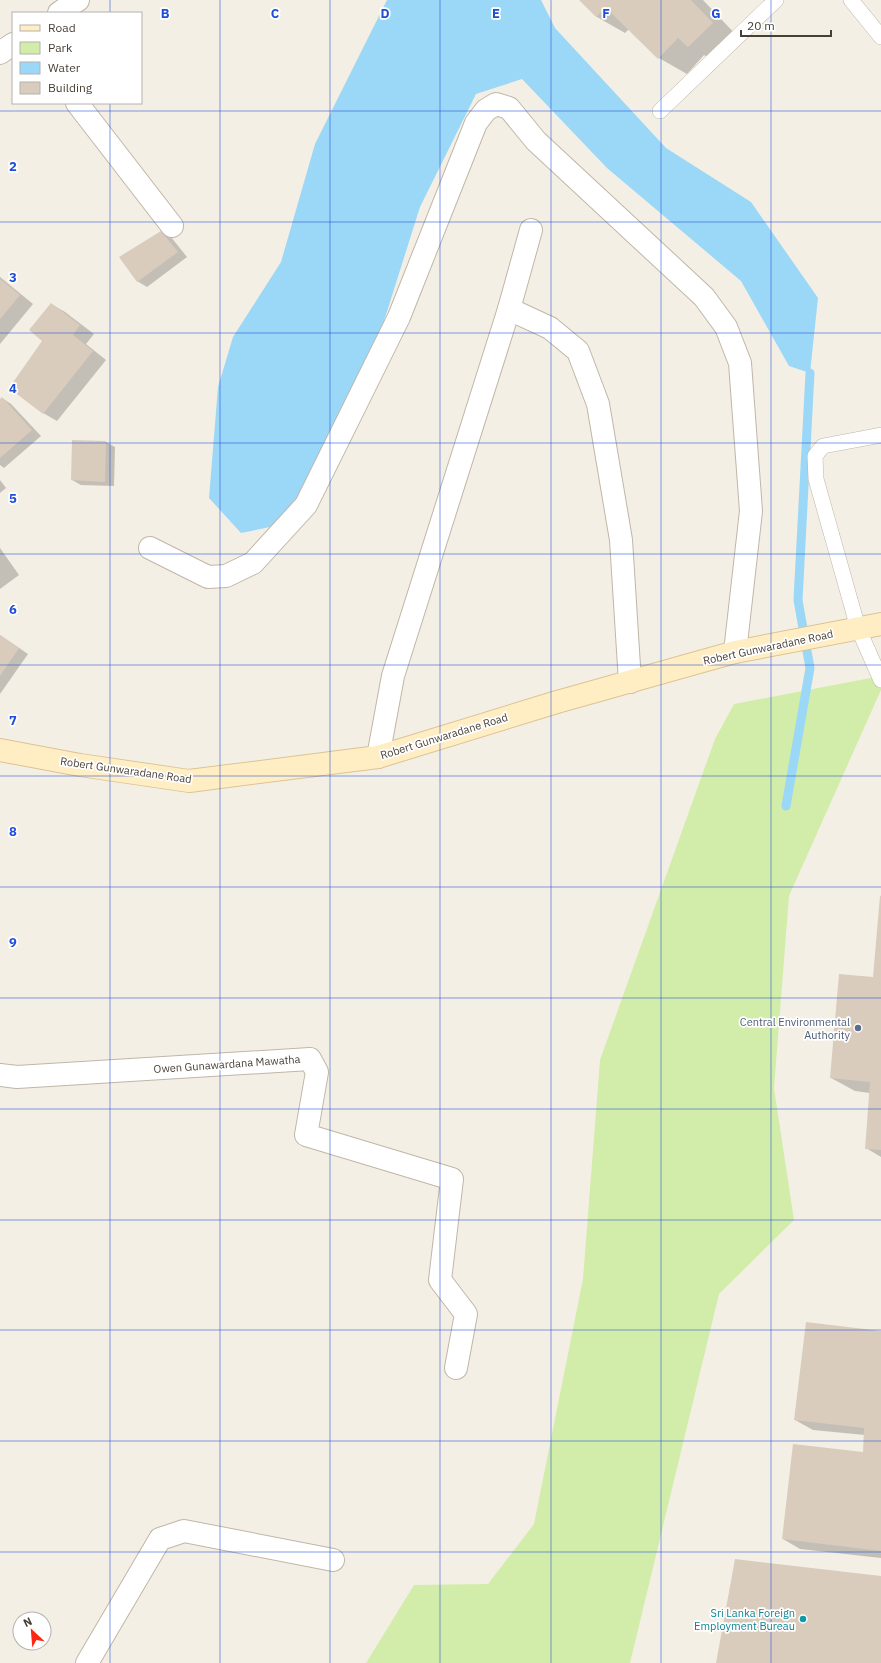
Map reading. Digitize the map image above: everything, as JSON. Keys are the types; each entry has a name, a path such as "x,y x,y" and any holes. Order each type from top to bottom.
{"street":[{"path":"60,12 78,0"},
{"path":"0,53 12,45"},
{"path":"78,104 172,226"},
{"path":"150,548 208,577 226,576 253,563 306,505 399,317 476,123 486,110 496,104 509,108 536,141 704,297 726,327 740,363 751,512 735,652"},
{"path":"378,757 393,676 509,309 531,230"},
{"path":"509,309 550,328 578,351 598,404 621,540 630,682"},
{"name":"Robert Gunwaradane Road","path":"0,750 80,765 189,781 378,757 557,702 735,652 881,624"},
{"name":"Owen Gunawardana Mawatha","path":"0,1075 17,1077 310,1059 317,1072 306,1135 452,1179 440,1280 466,1314 456,1368"},
{"path":"87,1663 160,1539 184,1531 333,1560"}],"lane":[{"path":"660,111 776,0"},
{"path":"851,0 881,37"},
{"path":"881,435 823,446 815,456 816,478 858,628 881,680"}],"green space":[{"path":"881,676 881,690 789,896 774,1088 794,1220 719,1294 630,1663 366,1663 414,1585 488,1584 534,1524 583,1279 600,1060 715,739 734,704"}],"water":[{"path":"387,0 541,0 555,28 666,148 751,202 818,298 810,373 789,366 741,281 607,168 522,79 476,94 420,207 348,435 275,526 241,533 209,498 218,387 233,337 281,262 315,144"}],"building":[{"path":"579,0 691,0 713,23 688,47 678,38 658,59 606,8 596,17"},
{"path":"161,231 178,252 137,282 119,257"},
{"path":"0,279 20,295 0,319"},
{"path":"51,303 80,325 73,335 93,351 43,414 9,388 42,341 29,330"},
{"path":"2,397 32,430 0,458 0,399"},
{"path":"72,440 106,441 105,482 71,480"},
{"path":"0,635 19,648 0,676"},
{"name":"Central Environmental Authority","path":"880,896 881,1150 865,1149 870,1082 830,1078 839,974 873,977"},
{"path":"806,1322 881,1331 881,1551 782,1539 793,1444 863,1452 864,1428 794,1420"},
{"name":"Sri Lanka Foreign Employment Bureau","path":"735,1559 881,1576 881,1663 716,1663"}],"waterway":[{"path":"786,806 810,668 798,600 810,373"}],"place":[{"name":"Central Environmental Authority","path":"858,1028"},
{"name":"Sri Lanka Foreign Employment Bureau","path":"803,1619"}]}
